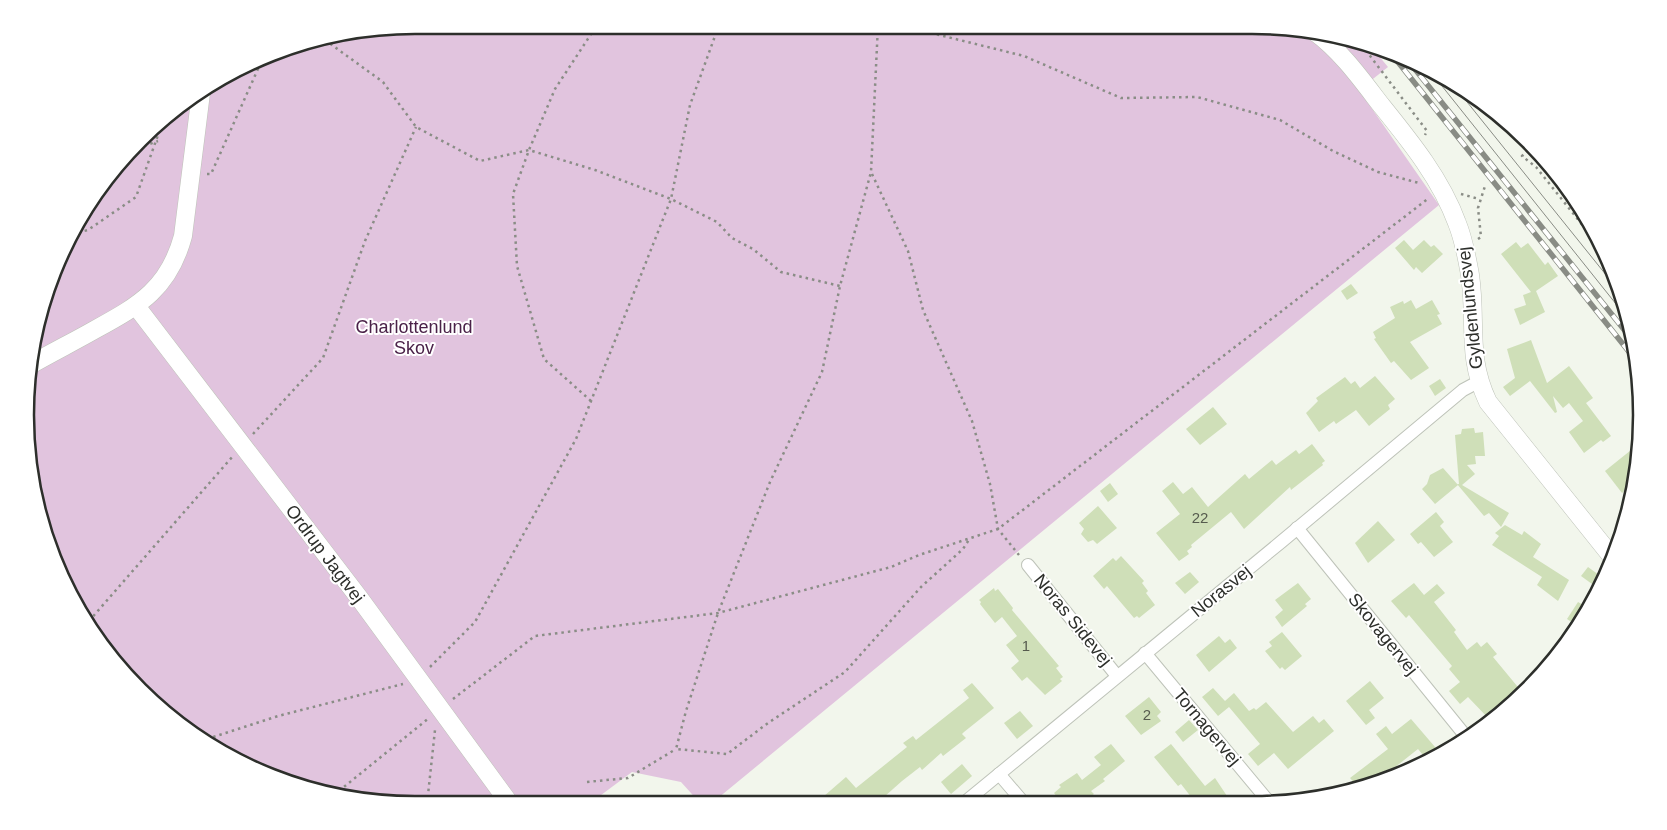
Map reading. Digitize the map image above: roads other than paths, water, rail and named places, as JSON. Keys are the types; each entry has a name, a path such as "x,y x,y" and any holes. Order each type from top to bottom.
{"street":[{"name":"Gyldenlundsvej","path":"1328,41 1364,83 1417,151 1457,222 1466,251 1470,280 1474,361 1478,382 1488,402 1608,551"},
{"path":"38,361 136,306 166,276 179,250 200,100"},
{"name":"Ordrup Jagtvej","path":"136,306 504,796"},
{"name":"Norasvej","path":"972,796 1463,390 1478,382"},
{"name":"Skovagervej","path":"1297,528 1462,733"},
{"name":"Noras Sidevej","path":"1028,565 1117,676"},
{"name":"Tornagervej","path":"1145,653 1264,796"},
{"path":"999,774 1018,796"}],"tram line":[{"path":"1440,83 1617,305"},
{"path":"1464,98 1607,276"}],"railway":[{"path":"1399,64 1627,350"},
{"path":"1416,71 1623,328"}],"park label":[{"name":"Charlottenlund Skov","path":"414,337"}]}
